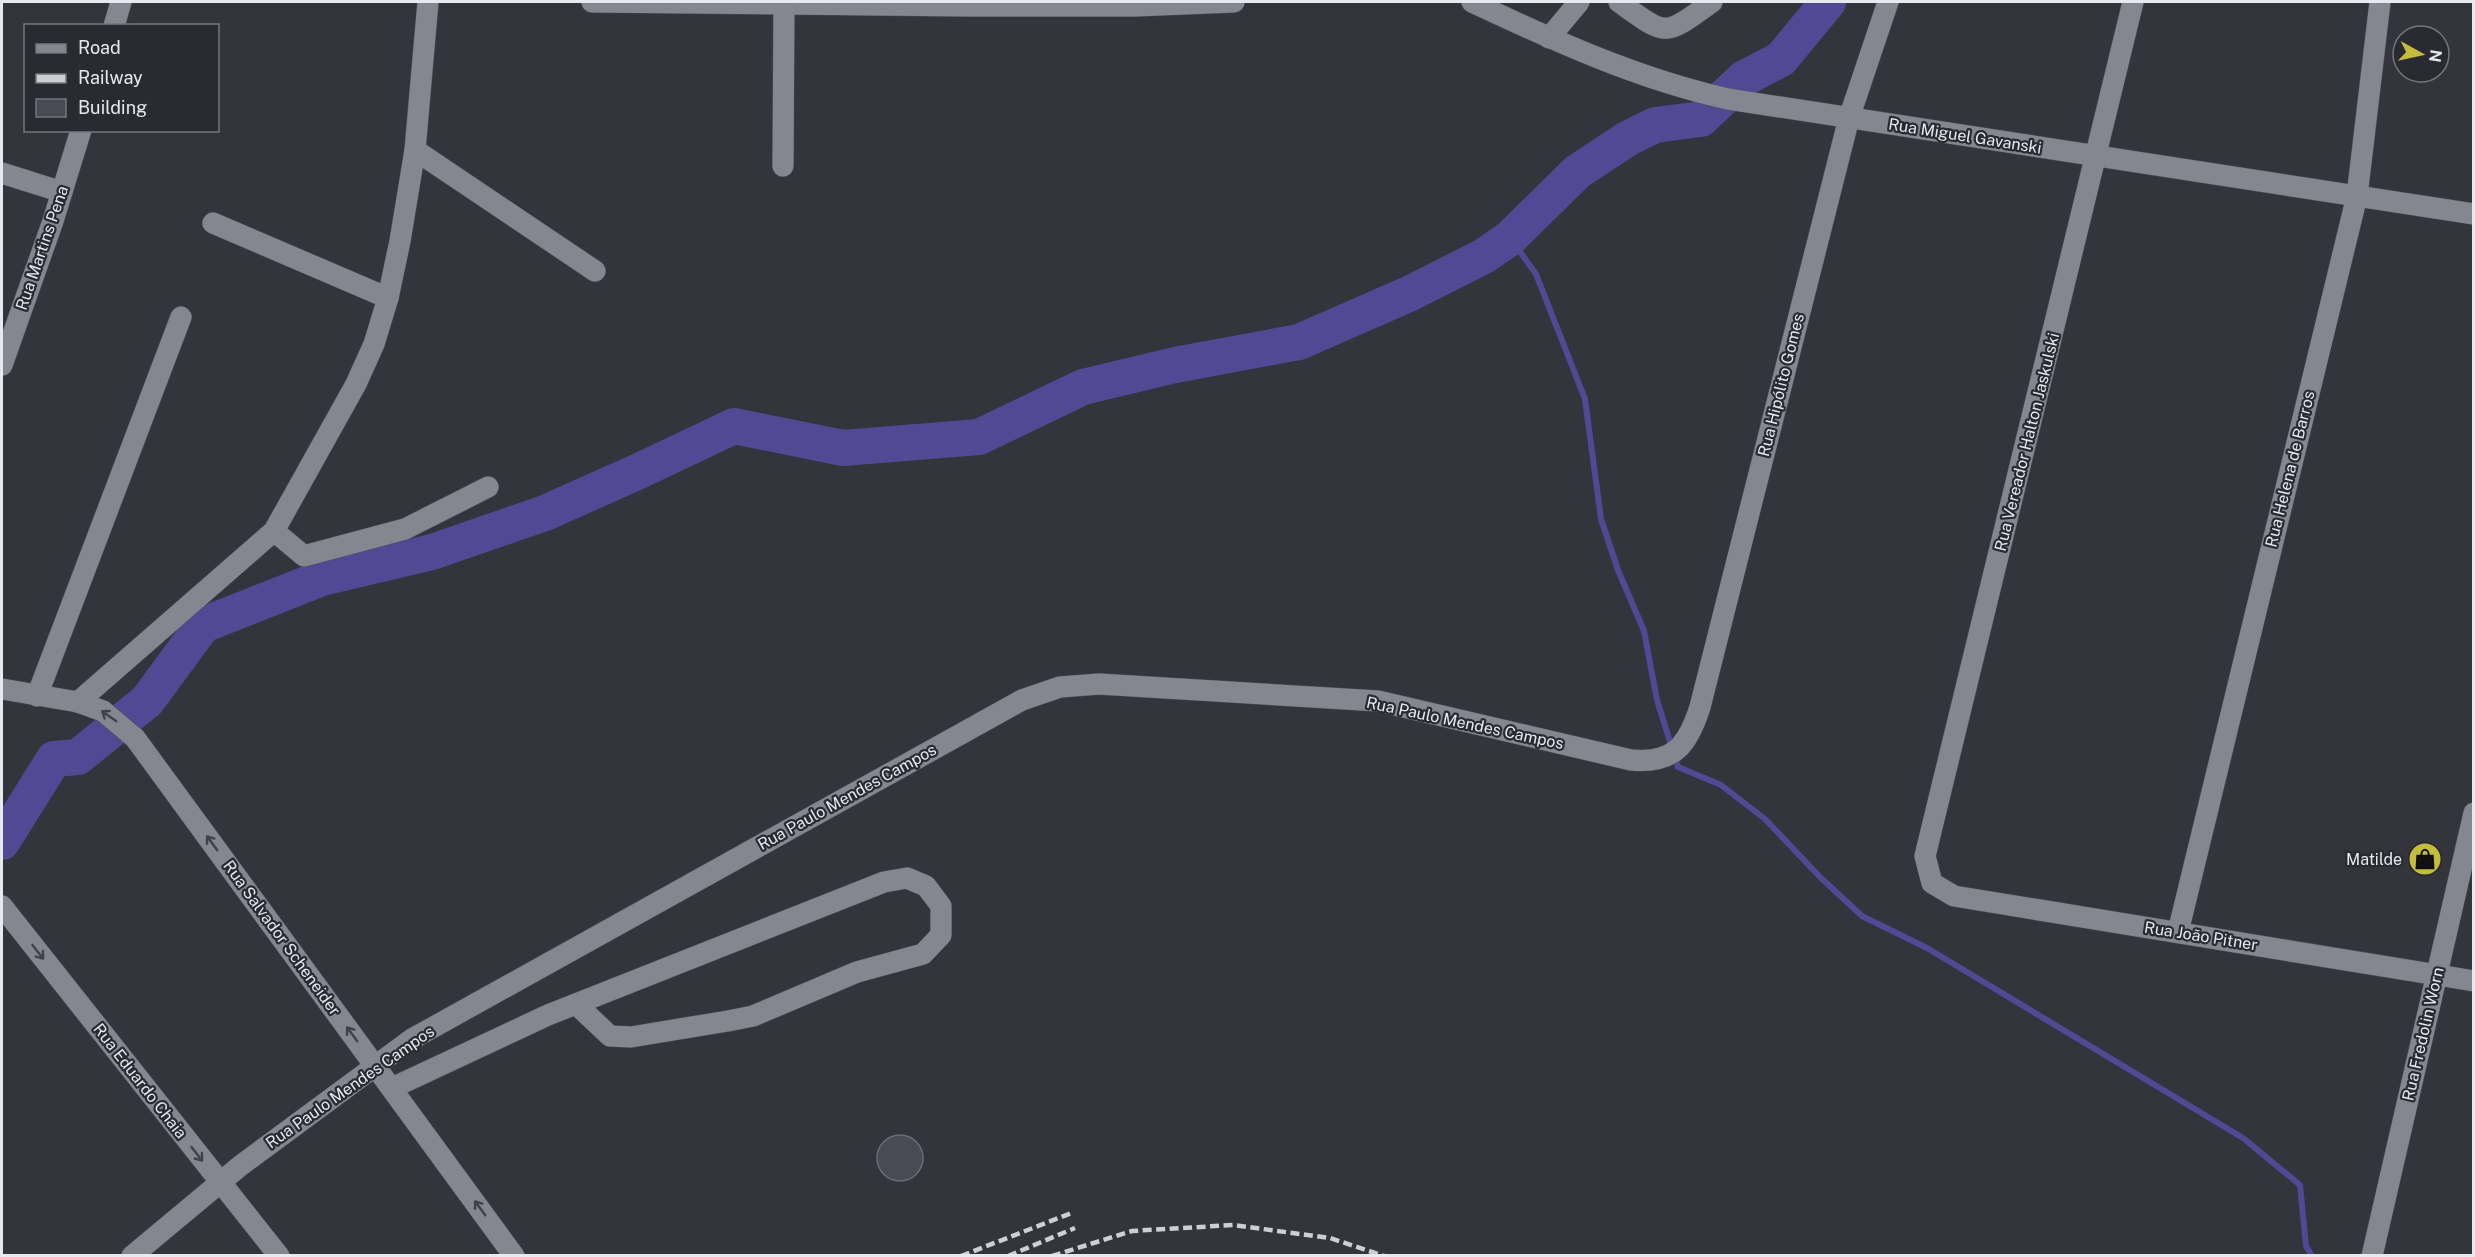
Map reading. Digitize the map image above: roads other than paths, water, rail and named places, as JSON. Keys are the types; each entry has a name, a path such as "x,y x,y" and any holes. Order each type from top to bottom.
{"street":[{"path":"115,24 121,2"},
{"path":"78,702 274,531 356,384 374,344 388,298 400,241 415,150 428,2"},
{"path":"604,2 784,2 967,6 1234,2"},
{"path":"783,166 784,2"},
{"name":"Rua Miguel Gavanski","path":"1472,2 1621,68 1700,93 2474,214"},
{"path":"1549,38 1579,2"},
{"path":"1620,2 1651,25 1663,29 1677,27 1712,2"},
{"name":"Rua Hipólito Gomes","path":"1673,752 1693,730 1700,707 1849,118 1888,2"},
{"name":"Rua Vereador Halton Jaskulski","path":"1932,883 1925,856 2133,2"},
{"name":"Rua Helena de Barros","path":"2178,932 2357,196 2380,2"},
{"name":"Rua Martins Pena","path":"2,365 80,132"},
{"path":"415,150 595,271"},
{"path":"2,173 62,192"},
{"path":"213,223 388,298"},
{"path":"37,696 181,317"},
{"path":"274,531 304,556 405,529 488,487"},
{"name":"Rua Paulo Mendes Campos","path":"132,1256 219,1182 412,1039 1022,700 1060,687 1099,684 1378,701 1631,760 1650,762 1673,752"},
{"name":"Rua Salvador Scheneider","path":"2,689 78,702 103,711 135,738 514,1256"},
{"name":"Rua Fredolin Worn","path":"2372,1256 2474,813"},
{"path":"392,1088 548,1015 884,882 907,878 926,886 941,906 941,935 923,954 857,972 753,1016 631,1037 610,1036 577,1005"},
{"name":"Rua João Pitner","path":"1932,883 1954,896 2474,981"},
{"name":"Rua Eduardo Chaia","path":"2,906 279,1256"}],"waterway":[{"path":"2,842 54,759 78,757 147,701 203,625 322,578 432,552 545,513 734,426 843,448 979,437 1083,387 1175,365 1299,342 1411,293 1484,256 1510,238 1577,172 1627,139 1655,125 1701,119 1743,79 1781,59 1828,2"},
{"path":"1510,238 1536,274 1585,399 1601,519 1618,570 1644,631 1657,700 1678,767 1721,785 1765,819 1820,877 1862,916 1927,948 2243,1138 2300,1185 2306,1246 2312,1256"}],"railway":[{"path":"961,1256 1074,1212"},
{"path":"1052,1256 1132,1231 1233,1225 1330,1238 1384,1256"},
{"path":"1008,1256 1075,1228"}],"place":[{"name":"Matilde","path":"2425,859"}]}
